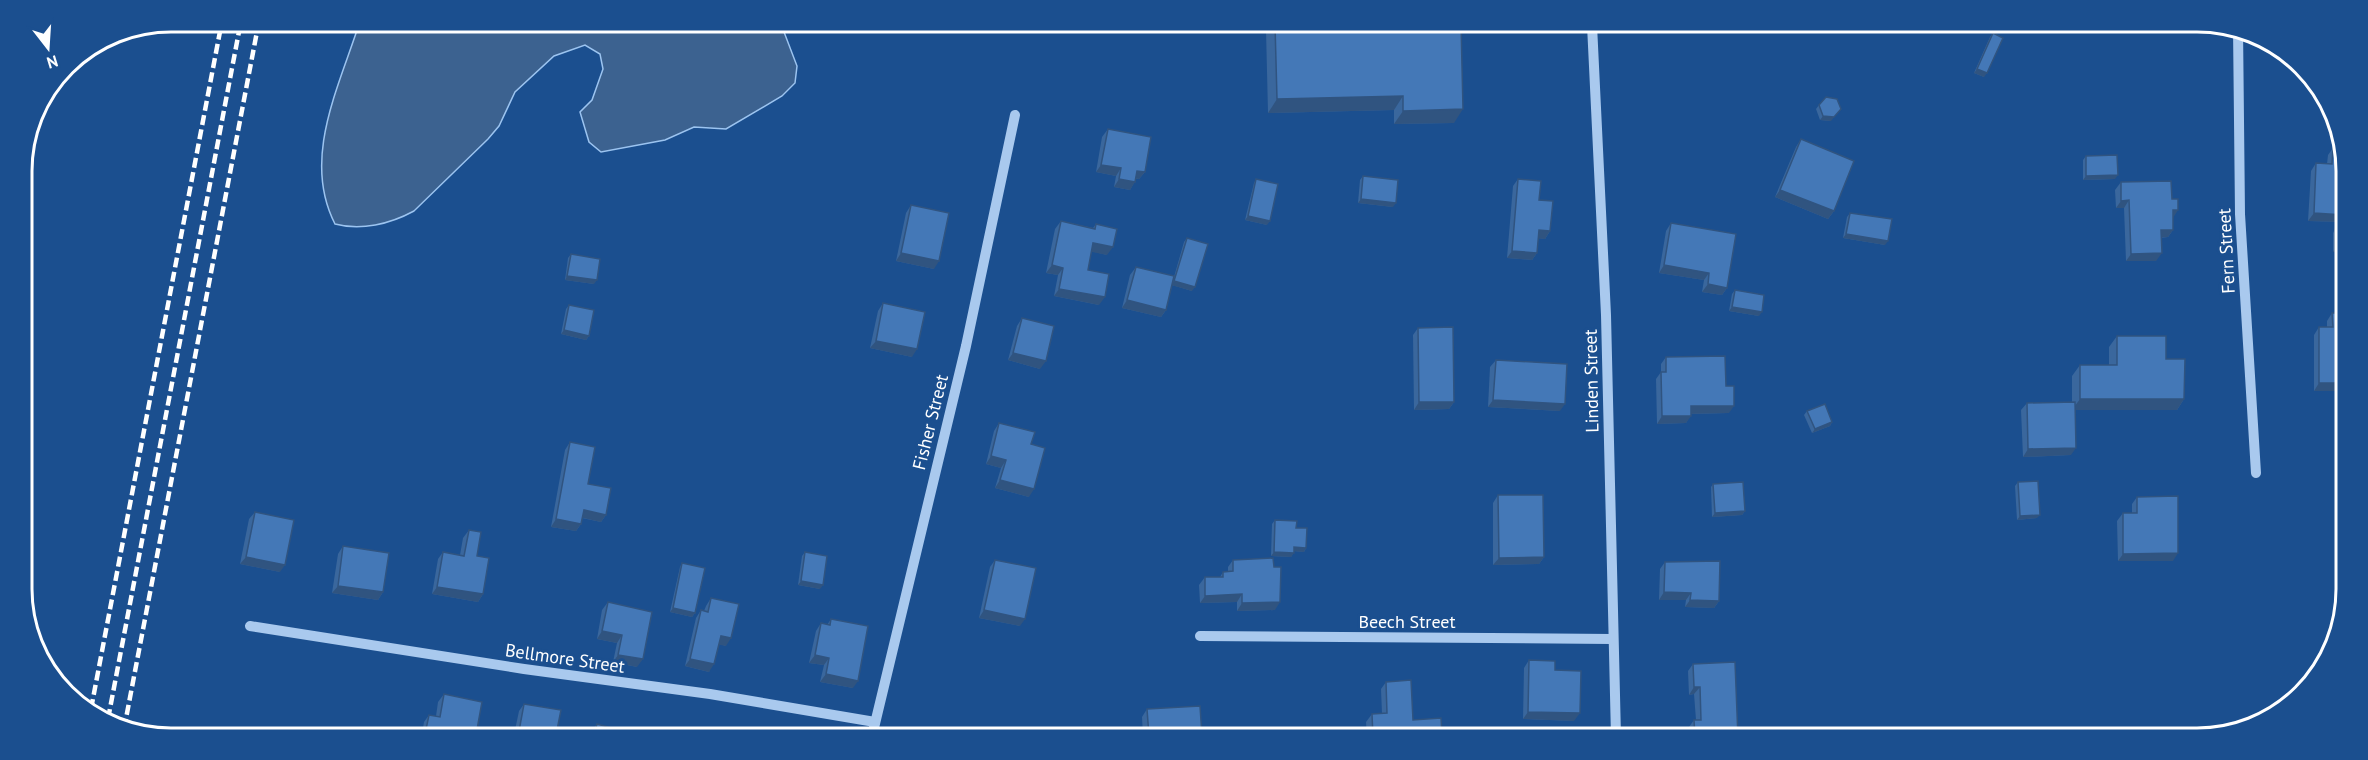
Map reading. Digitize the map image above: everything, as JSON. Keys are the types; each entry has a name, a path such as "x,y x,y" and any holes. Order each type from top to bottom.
{"street":[{"name":"Linden Street","path":"1592,32 1606,315 1616,728"},
{"name":"Fern Street","path":"2238,38 2240,214 2256,473"},
{"name":"Fisher Street","path":"874,728 966,346 1016,115"},
{"name":"Bellmore Street","path":"250,626 524,669 710,694 875,722"},
{"name":"Beech Street","path":"1200,636 1612,639"}],"water":[{"path":"356,32 784,32 797,66 795,83 782,96 726,129 694,127 665,140 601,152 589,142 580,112 592,100 603,69 600,54 585,45 554,56 515,92 499,126 488,139 414,211 395,220 355,227 335,224 325,199 322,173 323,148 334,96"}],"building":[{"path":"1275,32 1461,32 1463,109 1403,111 1403,96 1277,99"},
{"path":"1993,33 2003,38 1987,73 1977,69"},
{"path":"1826,97 1837,99 1841,109 1834,117 1823,116 1819,105"},
{"path":"1108,129 1151,137 1145,172 1137,171 1135,182 1119,179 1121,168 1101,165"},
{"path":"1801,139 1854,161 1834,211 1780,190"},
{"path":"2334,148 2336,214 2314,213 2316,163 2332,164"},
{"path":"2117,155 2118,175 2086,176 2086,156"},
{"path":"1363,176 1398,180 1396,203 1361,199"},
{"path":"1256,179 1278,184 1270,221 1248,216"},
{"path":"1518,179 1541,181 1539,200 1553,201 1550,231 1539,230 1537,253 1512,251"},
{"path":"2171,181 2172,199 2178,199 2178,210 2173,210 2173,230 2161,230 2162,253 2131,254 2129,200 2121,201 2121,182"},
{"path":"911,205 949,213 939,261 901,253"},
{"path":"1850,213 1892,219 1888,241 1846,234"},
{"path":"1061,221 1095,229 1096,224 1117,229 1113,247 1093,243 1088,270 1109,274 1105,297 1059,289 1063,268 1052,265"},
{"path":"1671,223 1736,234 1727,288 1708,284 1709,273 1664,265"},
{"path":"1187,238 1208,244 1195,287 1174,281"},
{"path":"571,254 600,259 597,280 567,276"},
{"path":"1136,267 1174,276 1166,310 1127,300"},
{"path":"1735,290 1764,295 1762,312 1732,307"},
{"path":"883,303 925,312 917,349 876,341"},
{"path":"569,305 594,310 589,336 564,330"},
{"path":"2332,313 2336,313 2336,383 2319,383 2319,327 2333,327"},
{"path":"1022,318 1054,326 1046,361 1013,353"},
{"path":"1453,327 1454,402 1419,402 1418,328"},
{"path":"2117,336 2166,336 2166,359 2185,359 2184,399 2080,399 2080,365 2117,365"},
{"path":"1725,356 1726,386 1734,386 1734,406 1691,406 1691,416 1662,416 1661,372 1666,372 1666,357"},
{"path":"1496,360 1567,364 1565,404 1493,400"},
{"path":"2075,402 2076,448 2028,449 2027,403"},
{"path":"1825,404 1832,422 1815,429 1807,411"},
{"path":"999,423 1035,432 1031,444 1045,448 1034,489 1000,480 1006,460 991,456"},
{"path":"570,442 595,447 588,484 611,488 606,515 584,510 581,524 556,519"},
{"path":"2038,481 2040,515 2020,516 2018,482"},
{"path":"1743,482 1745,511 1715,513 1713,484"},
{"path":"1498,495 1543,495 1544,557 1499,558"},
{"path":"2178,496 2178,553 2123,554 2123,513 2137,513 2137,497"},
{"path":"255,512 294,520 285,565 246,557"},
{"path":"1275,520 1297,521 1296,528 1307,528 1306,548 1294,547 1294,553 1274,552"},
{"path":"469,530 481,532 477,556 489,558 483,594 437,587 443,552 464,556"},
{"path":"343,546 389,553 383,592 338,586"},
{"path":"805,552 827,556 823,585 801,581"},
{"path":"1273,558 1274,567 1281,567 1280,602 1242,603 1242,594 1205,596 1205,577 1223,577 1223,572 1233,571 1233,560"},
{"path":"995,560 1036,568 1025,619 984,610"},
{"path":"1720,561 1719,601 1690,600 1691,593 1664,592 1665,562"},
{"path":"682,563 705,568 695,613 673,608"},
{"path":"711,598 739,604 731,638 721,636 714,664 690,659 701,610 708,612"},
{"path":"608,602 652,612 643,659 618,655 622,635 602,631"},
{"path":"831,619 868,626 858,681 826,674 829,658 815,655 821,623 830,625"},
{"path":"1529,660 1555,661 1555,670 1581,671 1580,713 1528,712"},
{"path":"1735,662 1738,728 1694,728 1694,720 1701,720 1700,687 1694,687 1693,664"},
{"path":"1411,680 1413,720 1441,718 1442,728 1373,728 1372,714 1387,713 1386,682"},
{"path":"444,694 482,702 477,728 426,728 429,715 440,717"},
{"path":"524,704 561,710 557,728 520,728"},
{"path":"1200,706 1201,728 1148,728 1147,709"},
{"path":"597,724 612,728 596,728"}],"railway":[{"path":"92,704 220,32"},
{"path":"109,714 239,32"},
{"path":"126,721 257,32"}]}
